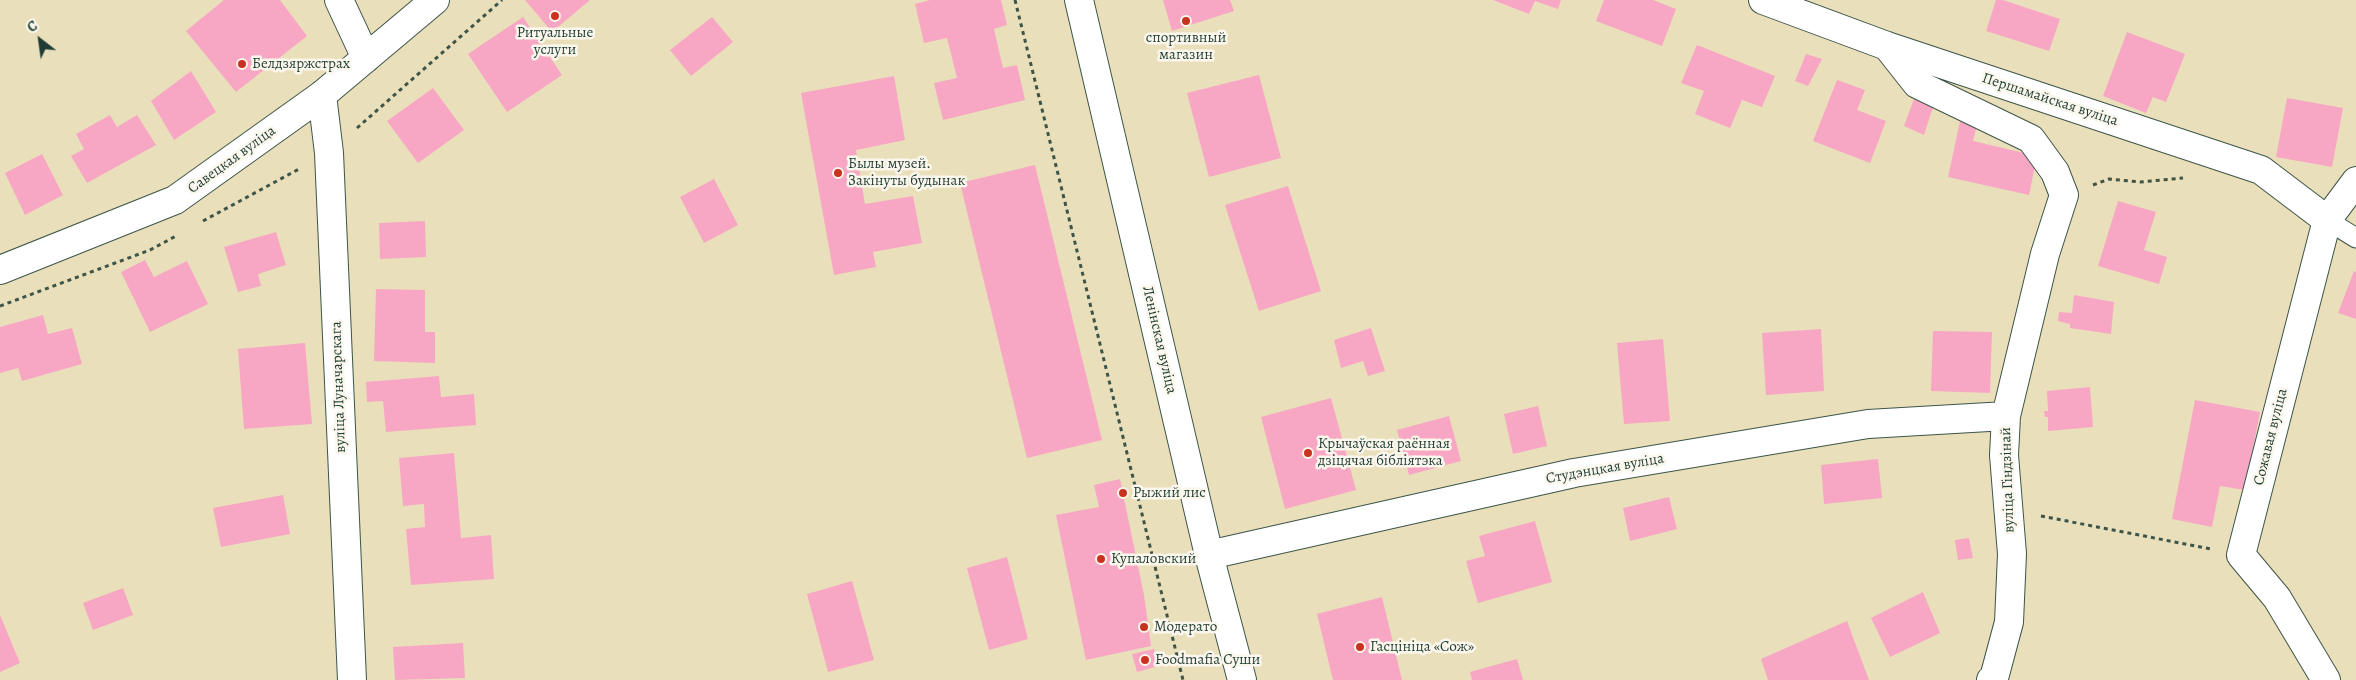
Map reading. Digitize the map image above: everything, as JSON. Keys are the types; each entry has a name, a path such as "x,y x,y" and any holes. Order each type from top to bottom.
{"street":[{"path":"338,0 366,58"},
{"name":"Савецкая вуліца","path":"0,270 175,200 322,95 436,0"},
{"name":"Ленінская вуліца","path":"1079,0 1209,555 1242,680"},
{"name":"Першамайская вуліца","path":"1763,0 1887,46 2261,170 2327,220"},
{"path":"1887,46 1917,84 2031,139 2055,172 2064,195"},
{"name":"вуліца Луначарскага","path":"322,95 329,153 352,680"},
{"name":"Сожавая вуліца","path":"2241,555 2327,220 2356,180"},
{"name":"вуліца Гіндзінай","path":"1991,680 1994,678 2009,622 2012,554 2004,455 2006,416 2045,254 2064,195"},
{"name":"Студэнцкая вуліца","path":"1209,555 1574,473 1868,424 2006,416"},
{"path":"2241,555 2276,598 2326,680"}],"lane":[{"path":"2327,220 2356,238"}],"path":[{"path":"1015,0 1183,680"},
{"path":"2064,195 2109,179 2140,182 2186,178"},
{"path":"2008,509 2241,555"}],"building":[{"name":"Белдзяржстрах","path":"224,0 280,0 307,36 236,92 186,31"},
{"name":"Ритуальные услуги","path":"525,0 590,0 552,32"},
{"path":"930,0 1001,0 1007,25 994,29 1003,68 1017,65 1025,100 943,120 934,83 957,78 947,38 924,43 915,4"},
{"name":"спортивный магазин","path":"1163,0 1230,0 1234,11 1172,31"},
{"path":"1493,0 1561,0 1558,9 1535,1 1529,14"},
{"path":"1604,0 1653,0 1676,9 1662,46 1596,21"},
{"path":"1996,0 2003,0 2060,19 2049,51 1986,31"},
{"path":"523,17 562,75 507,112 468,54"},
{"path":"712,17 733,42 691,76 670,50"},
{"path":"2127,32 2185,54 2166,102 2153,97 2146,113 2103,96"},
{"path":"1697,45 1775,76 1762,107 1742,100 1730,128 1695,114 1704,91 1681,83"},
{"path":"1806,54 1822,59 1808,86 1795,81"},
{"path":"191,71 216,112 174,140 151,101"},
{"path":"1259,75 1281,158 1209,177 1187,93"},
{"name":"Былы музей. Закінуты будынак","path":"894,76 905,140 856,150 865,204 913,196 922,243 873,252 876,267 834,275 801,93"},
{"path":"1837,80 1865,90 1857,110 1886,121 1870,163 1813,141"},
{"path":"433,88 464,130 418,163 387,121"},
{"path":"1915,96 1935,101 1924,135 1904,126"},
{"path":"2287,98 2343,108 2332,167 2276,157"},
{"path":"1962,112 1979,116 1973,141 2037,156 2029,195 1948,177"},
{"path":"110,115 117,127 137,115 156,145 87,183 71,156 84,149 76,134"},
{"path":"42,154 63,195 25,215 5,173"},
{"path":"1035,165 1102,440 1027,458 960,183"},
{"path":"714,179 738,225 704,243 680,197"},
{"path":"1288,186 1321,291 1259,311 1225,205"},
{"path":"2118,201 2156,212 2144,250 2167,257 2159,284 2098,266"},
{"path":"425,221 426,257 380,259 379,223"},
{"path":"276,232 286,265 258,274 261,286 238,292 224,247"},
{"path":"145,260 154,277 187,261 208,304 150,332 121,272"},
{"path":"2354,271 2356,272 2356,319 2338,313"},
{"path":"376,289 425,290 425,332 435,332 435,363 374,361"},
{"path":"2074,295 2114,302 2111,334 2070,328 2070,324 2058,321 2059,312 2072,313"},
{"path":"43,315 48,334 72,328 82,364 22,381 18,368 0,373 0,327"},
{"path":"1371,328 1385,371 1368,376 1363,361 1341,368 1334,340"},
{"path":"1821,329 1824,391 1766,395 1762,333"},
{"path":"1933,331 1992,332 1990,393 1931,391"},
{"path":"1663,339 1670,421 1624,424 1617,343"},
{"path":"305,343 312,424 244,429 238,349"},
{"path":"439,376 441,397 474,394 476,425 386,432 383,401 367,402 366,382"},
{"path":"2090,387 2093,427 2048,431 2048,417 2045,417 2044,411 2048,411 2047,391"},
{"name":"Крычаўская раённая дзіцячая бібліятэка","path":"1331,398 1356,490 1285,509 1261,417"},
{"path":"2195,400 2260,412 2245,490 2220,486 2212,527 2172,519"},
{"path":"1538,406 1547,446 1513,454 1504,414"},
{"path":"1449,416 1461,461 1409,475 1397,430"},
{"path":"454,453 461,538 491,535 494,579 411,585 406,529 425,527 424,504 403,506 399,458"},
{"path":"1878,459 1882,498 1824,504 1821,465"},
{"name":"Купаловский","path":"1120,479 1144,595 1151,646 1086,660 1056,515 1099,507 1094,485"},
{"path":"283,495 290,534 221,547 213,508"},
{"path":"1669,497 1677,529 1630,541 1623,508"},
{"path":"1535,521 1552,582 1478,603 1466,561 1485,556 1479,536"},
{"path":"1969,538 1973,558 1958,560 1955,540"},
{"path":"1007,557 1028,639 989,650 967,568"},
{"path":"852,581 874,660 828,672 807,594"},
{"path":"123,588 133,615 93,630 83,603"},
{"path":"1923,592 1940,633 1890,657 1871,618"},
{"name":"Гасцініца «Сож»","path":"1382,597 1402,680 1333,680 1317,614"},
{"path":"0,615 20,663 0,672"},
{"path":"1847,621 1869,680 1768,680 1761,659"},
{"path":"463,643 465,678 395,680 393,647"},
{"name":"Foodmafia Суши","path":"1154,649 1158,666 1137,672 1132,654"},
{"path":"1517,659 1523,680 1472,680 1470,672"}],"place":[{"name":"Ритуальные услуги","path":"555,16"},
{"name":"спортивный магазин","path":"1186,21"},
{"name":"Белдзяржстрах","path":"242,64"},
{"name":"Былы музей. Закінуты будынак","path":"838,173"},
{"name":"Крычаўская раённая дзіцячая бібліятэка","path":"1308,453"},
{"name":"Рыжий лис","path":"1123,493"},
{"name":"Купаловский","path":"1101,559"},
{"name":"Модерато","path":"1144,627"},
{"name":"Гасцініца «Сож»","path":"1360,647"},
{"name":"Foodmafia Суши","path":"1145,660"}]}
